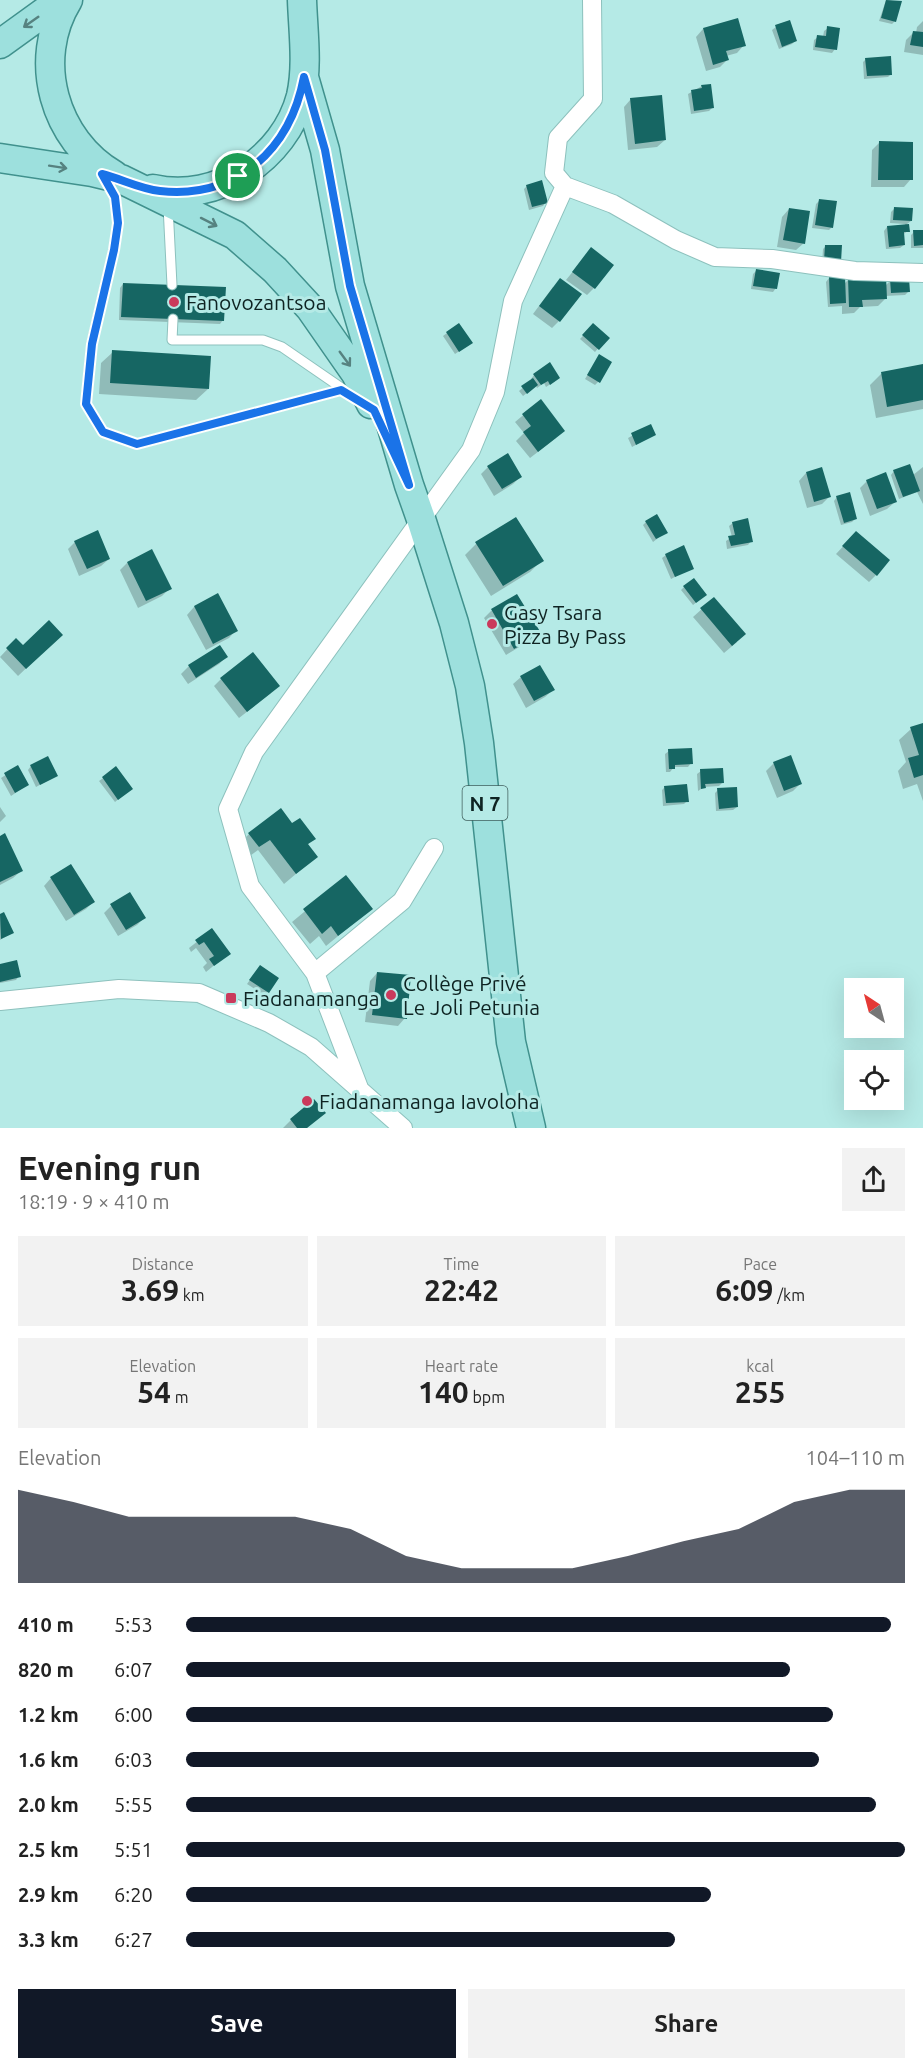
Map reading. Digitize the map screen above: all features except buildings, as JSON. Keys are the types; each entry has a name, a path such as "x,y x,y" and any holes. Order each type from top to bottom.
{"main road":[{"path":"0,44 62,0"},
{"path":"68,0 56,27 51,46 52,87 64,124 75,141 104,169 121,180 234,235 275,270 310,308 356,374 409,485"},
{"path":"287,0 299,25 304,46"},
{"path":"0,158 121,180 159,191 200,190 229,180 255,165 271,151 288,126 300,98 304,77 302,0"},
{"path":"304,77 325,150 350,286 409,485"},
{"name":"N 7","path":"409,485 454,623 470,686 479,743 511,1042 531,1128"}],"street":[{"path":"592,0 594,99 558,138 554,173 565,186 613,204 676,240 715,257 772,259 855,271 923,273"},
{"path":"359,1088 315,973 250,886 228,809 254,752 471,450 495,393 513,301 565,186"},
{"path":"315,973 402,901 434,848"},
{"path":"0,1001 119,989 199,993 269,1023 311,1047 403,1128"}],"lane":[{"path":"121,180 115,197 118,223 114,250 92,344 86,404 103,432 137,444 341,390"},
{"path":"167,201 172,285"},
{"path":"173,319 172,340 263,340 282,347 341,390 374,410"}],"place":[{"name":"Fanovozantsoa","path":"174,302"},
{"name":"Gasy Tsara Pizza By Pass","path":"492,624"},
{"name":"Collège Privé Le Joli Petunia","path":"391,995"},
{"name":"Fiadanamanga","path":"231,998"},
{"name":"Fiadanamanga Iavoloha","path":"307,1101"}],"route":[{"path":"304,77 325,150 350,286 409,485 374,410 341,390 137,444 103,432 86,404 92,344 118,223 115,197 102,174 159,191 179,192 200,190 238,176 271,151 284,135 300,98 304,77"}]}
